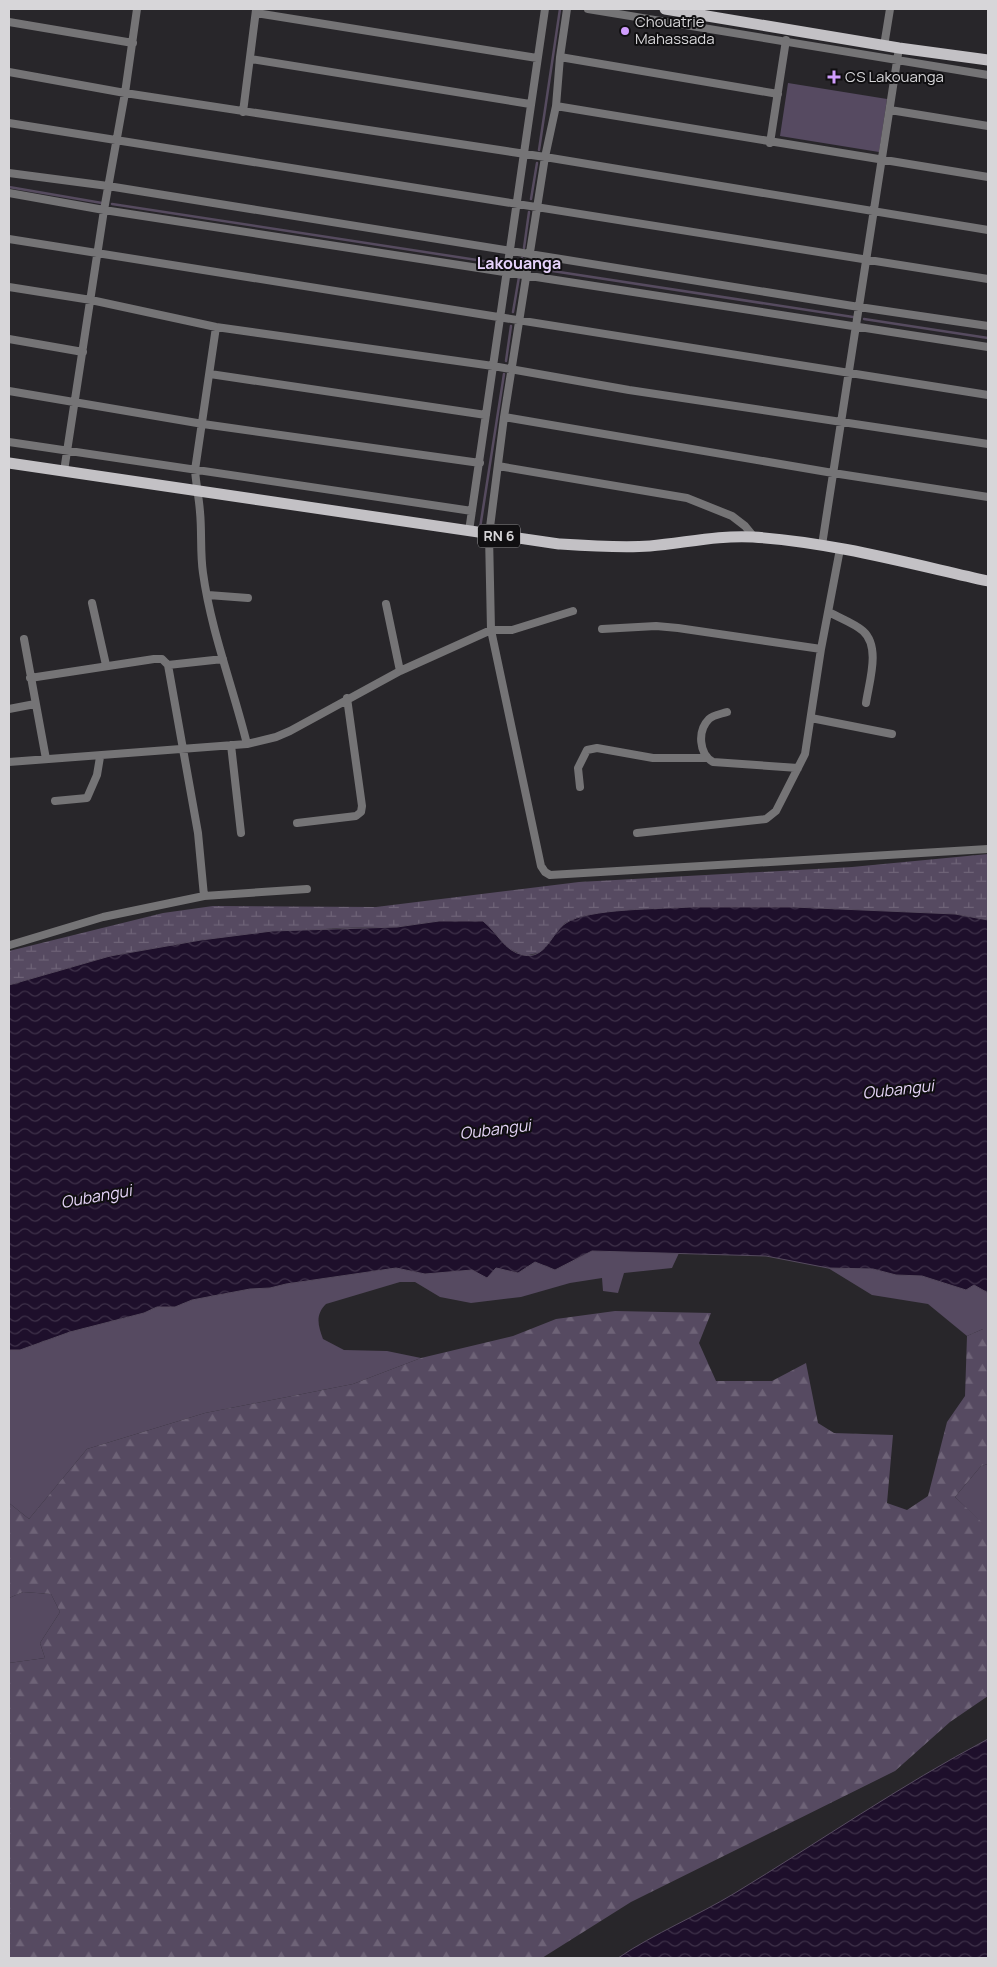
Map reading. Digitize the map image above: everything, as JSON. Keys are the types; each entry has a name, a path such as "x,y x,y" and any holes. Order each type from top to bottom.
{"main road":[{"path":"665,9 884,46 898,54 988,60"},
{"name":"RN 6","path":"9,463 559,544 610,548 652,546 728,536 754,537 840,549 988,581"}],"street":[{"path":"64,471 137,9"},
{"path":"469,531 511,251 522,154 545,9"},
{"path":"567,9 560,57 556,106 545,157 504,417 489,534 492,630 541,866 550,874 988,849"},
{"path":"588,9 786,40 898,54 988,75"},
{"path":"884,46 890,9"},
{"path":"243,112 256,11 537,58"},
{"path":"9,22 133,43"},
{"path":"770,143 786,40"},
{"path":"822,546 872,211 898,54"},
{"path":"560,57 778,94"},
{"path":"251,59 530,104"},
{"path":"9,72 125,93 545,157 988,230"},
{"path":"556,106 770,143 988,177"},
{"path":"890,110 988,126"},
{"path":"9,123 117,142 515,203 988,279"},
{"path":"9,173 108,186 859,307 988,326"},
{"path":"9,193 104,210 528,274 988,347"},
{"path":"9,239 988,395"},
{"path":"9,287 92,300 216,327 493,366 620,388 988,444"},
{"path":"216,327 195,470 196,491 200,509 203,573 223,659 237,701 247,744"},
{"path":"9,339 83,352"},
{"path":"210,374 486,415"},
{"path":"9,391 203,424 480,463"},
{"path":"504,417 833,473 988,497"},
{"path":"9,442 472,512"},
{"path":"498,466 687,498 732,516 746,526 754,537"},
{"path":"637,833 766,819 776,811 805,754 821,649 840,549"},
{"path":"208,595 248,598"},
{"path":"92,603 106,665"},
{"path":"386,604 400,671"},
{"path":"9,762 100,757 184,748 247,744 276,738 400,671 492,630 512,630 573,611"},
{"path":"829,612 863,630 870,639 873,650 866,703"},
{"path":"602,629 656,626 678,628 821,649"},
{"path":"24,639 46,759"},
{"path":"30,678 154,659 162,659 168,665 198,832 204,896"},
{"path":"168,665 223,659"},
{"path":"297,823 356,816 361,812 362,806 347,698"},
{"path":"9,709 35,704"},
{"path":"706,758 702,748 701,735 704,725 709,718 727,712"},
{"path":"811,718 892,734"},
{"path":"231,745 241,833"},
{"path":"580,787 578,768 587,750 597,748 653,758 706,758 713,762 798,768"},
{"path":"55,801 87,798 97,775 100,757"},
{"path":"10,945 103,917 204,896 307,889"}],"green space":[{"path":"788,83 887,99 879,152 780,136"},
{"path":"988,854 988,920 955,914 793,907 691,907 602,913 583,916 565,923 542,952 524,956 506,947 495,933 476,921 457,923 439,921 397,927 337,928 201,940 110,956 9,985 9,951 163,913 213,906 376,907 579,882 852,867"},
{"path":"592,1251 679,1253 672,1268 624,1273 618,1293 603,1291 602,1278 570,1283 521,1297 471,1303 440,1297 415,1282 400,1282 326,1304 320,1312 318,1320 323,1339 344,1350 387,1351 421,1358 353,1384 205,1413 87,1449 29,1519 9,1503 9,1350 20,1350 70,1332 144,1313 157,1307 175,1307 192,1300 250,1289 270,1288 396,1268 425,1274 496,1267 518,1273 535,1262 555,1270"},
{"path":"828,1268 873,1269 896,1275 922,1276 966,1290 974,1285 988,1293 988,1329 983,1329 967,1336 928,1304 872,1295"},
{"path":"615,1311 711,1313 699,1343 716,1381 772,1381 806,1363 818,1423 834,1433 893,1435 887,1503 907,1510 928,1496 947,1422 965,1396 967,1336 983,1329 988,1329 988,1464 981,1466 955,1497 988,1528 988,1696 950,1722 895,1771 631,1902 542,1958 9,1958 9,1663 45,1658 40,1643 60,1612 51,1594 23,1592 9,1598 9,1503 29,1519 87,1449 205,1413 353,1384 421,1358 513,1336 556,1319"},
{"path":"988,1464 988,1529 955,1497 981,1466"},
{"path":"23,1592 51,1594 60,1612 40,1643 45,1658 9,1663 9,1598"}],"water":[{"name":"Oubangui","path":"691,907 793,907 955,914 988,920 988,1293 974,1285 966,1290 922,1276 896,1275 873,1269 828,1268 766,1256 592,1251 555,1270 535,1262 518,1273 496,1268 487,1278 472,1270 425,1274 396,1268 270,1288 250,1289 192,1300 175,1307 157,1307 144,1313 70,1332 20,1350 9,1350 9,985 110,956 201,940 272,931 397,927 439,921 483,921 511,950 523,955 531,955 543,950 561,927 576,918 608,912"},
{"path":"988,1739 988,1958 618,1958 735,1893 892,1794"}],"waterway":[{"path":"539,150 560,9"},
{"path":"531,199 537,163"},
{"path":"9,187 102,203"},
{"path":"112,204 503,264"},
{"path":"524,248 529,212"},
{"path":"520,272 522,258"},
{"path":"533,268 853,317"},
{"path":"513,312 519,277"},
{"path":"864,319 988,338"},
{"path":"506,361 511,326"},
{"path":"480,528 504,374"}],"place":[{"name":"Chouatrie Mahassada","path":"625,31"},
{"name":"CS Lakouanga","path":"834,77"}],"district":[{"name":"Lakouanga","path":"519,263"}]}
